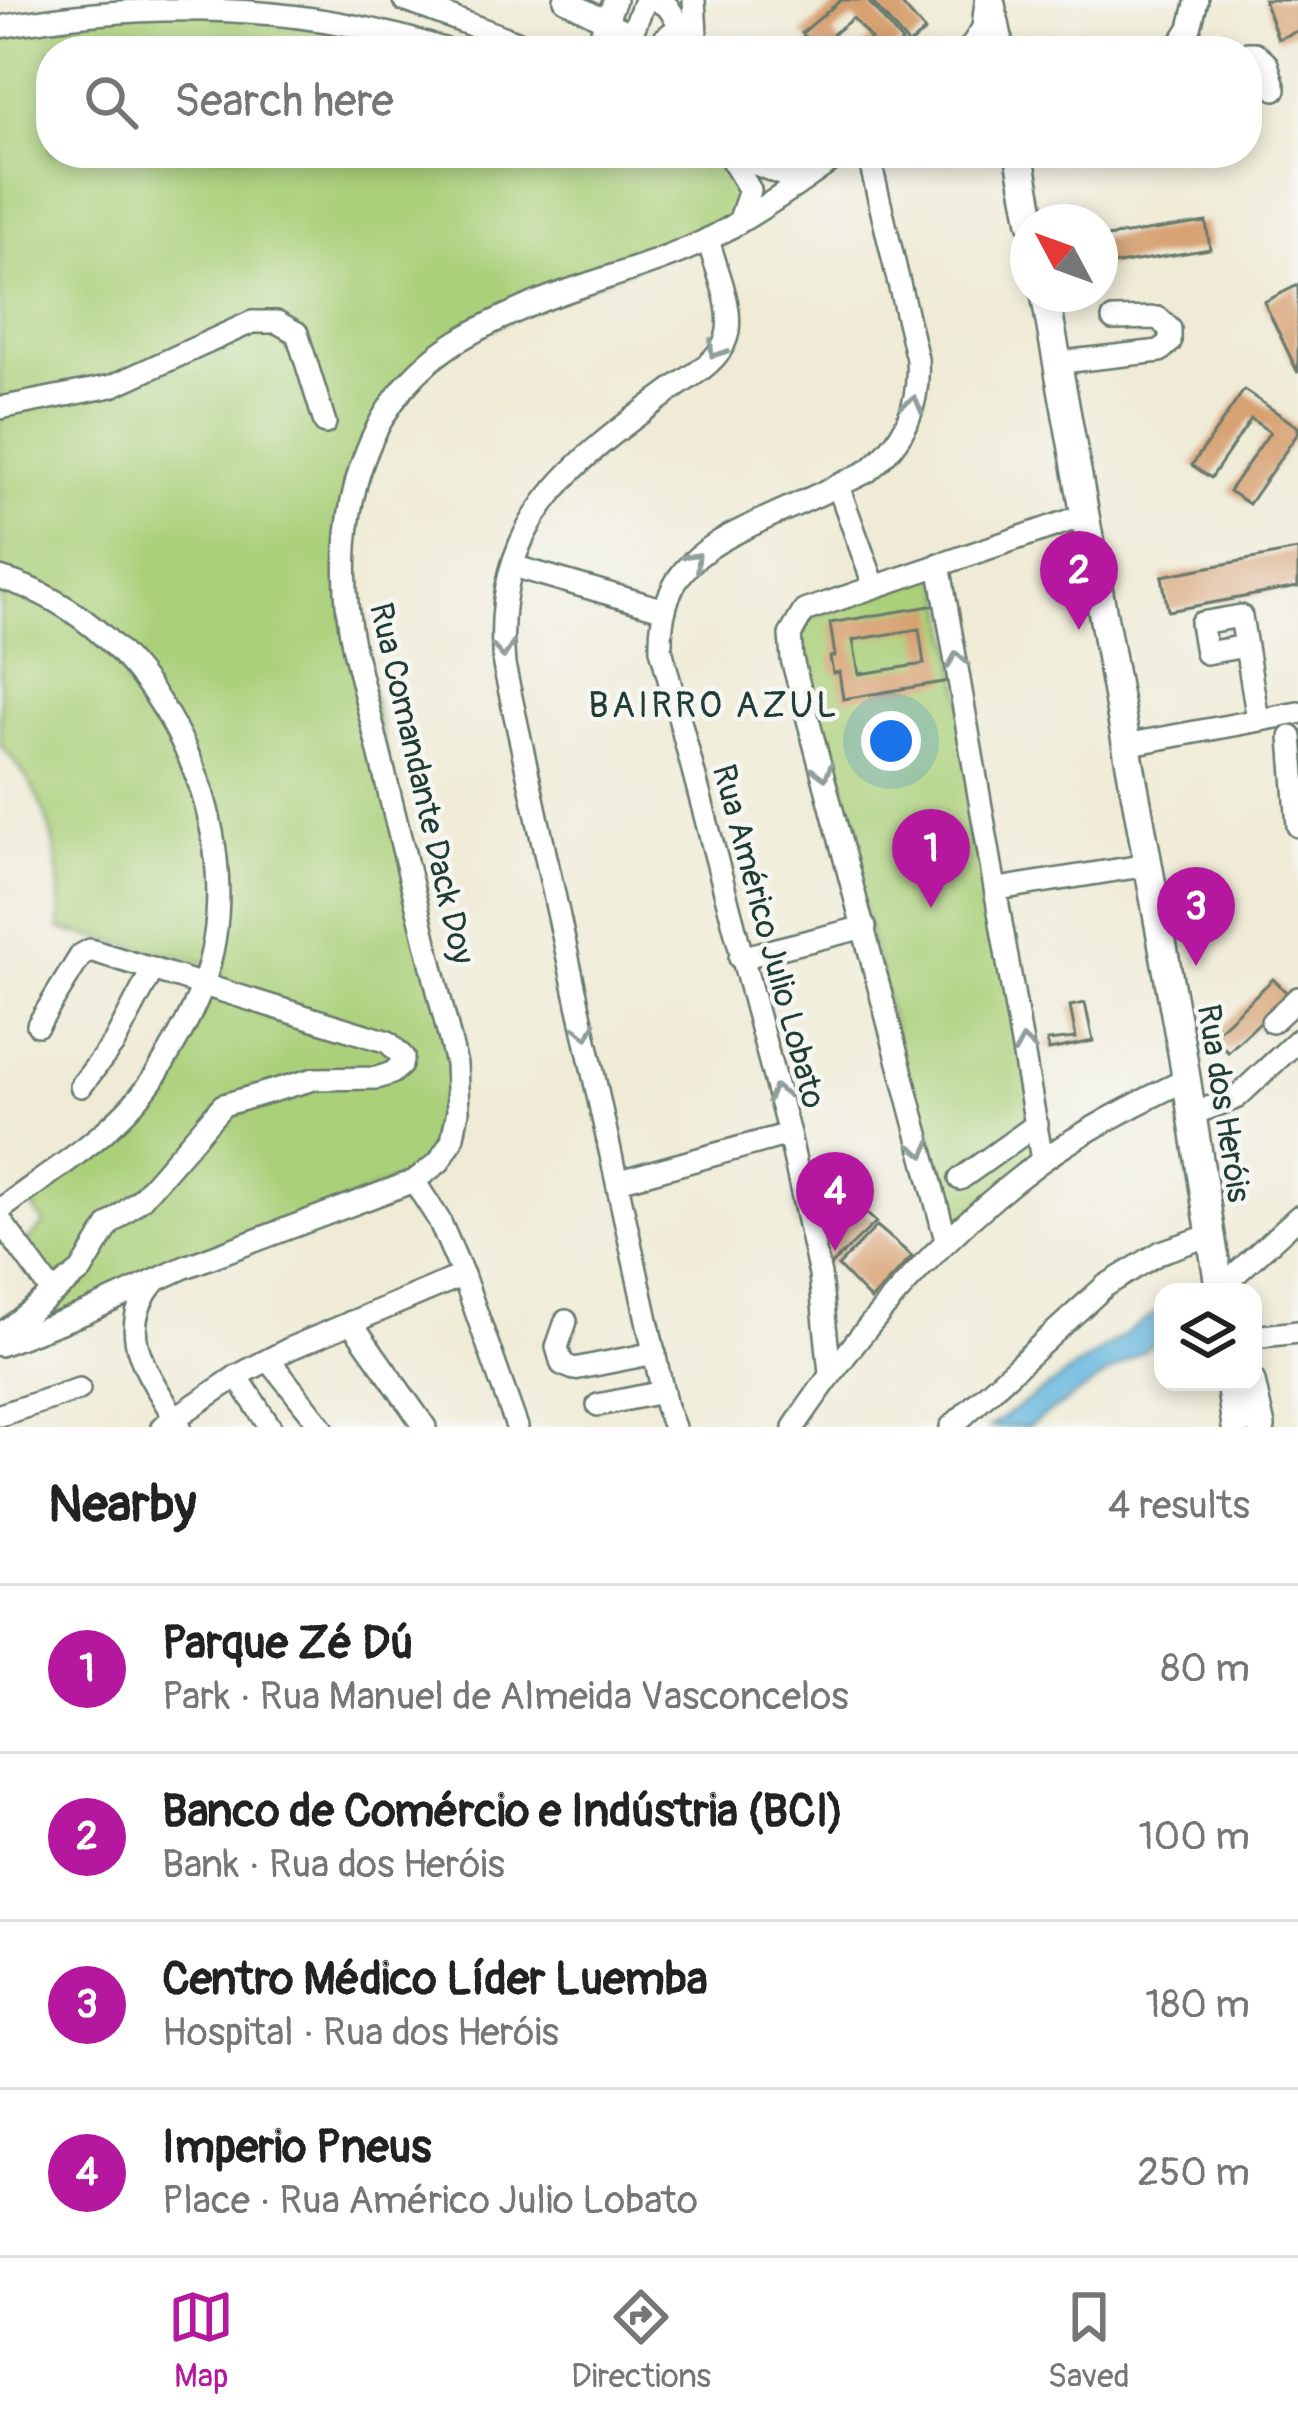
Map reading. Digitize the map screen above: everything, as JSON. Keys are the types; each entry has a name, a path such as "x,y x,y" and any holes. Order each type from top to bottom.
{"main road":[{"path":"988,0 997,36"},
{"path":"1006,0 1012,36"},
{"path":"1022,168 1029,204"},
{"path":"1036,168 1042,204"},
{"name":"Rua dos Heróis","path":"1048,312 1223,1283"},
{"name":"Rua dos Heróis","path":"1063,312 1200,1111 1223,1283"},
{"path":"1236,1427 1239,1391"},
{"path":"1241,1391 1248,1427"},
{"path":"1244,1391 1261,1427"}],"street":[{"path":"404,0 501,36"},
{"path":"565,0 620,36"},
{"path":"600,36 615,0"},
{"path":"631,36 645,0"},
{"path":"656,0 679,22 669,36"},
{"path":"694,0 695,36"},
{"path":"977,36 988,0"},
{"path":"1185,36 1197,0"},
{"path":"0,27 126,5 252,5 338,19 398,36"},
{"path":"1262,59 1275,89"},
{"path":"738,222 750,190 744,168"},
{"path":"768,168 785,176 812,175"},
{"name":"Rua Comandante Dack Doy","path":"0,1345 414,1181 439,1162 452,1142 458,1119 458,1083 348,620 343,564 358,472 394,401 448,347 541,301 708,239 822,168"},
{"path":"513,566 665,610 687,564 710,544 868,471 887,455 914,410 919,385 917,358 872,168"},
{"path":"674,1427 504,664 502,613 513,566 532,520 574,465 720,350 728,327 727,309 708,239"},
{"path":"1070,361 1160,351 1170,341 1170,329 1159,318 1113,319"},
{"path":"0,408 112,386 240,327 265,322 297,333 326,423"},
{"path":"838,486 874,585"},
{"path":"946,1240 789,643 793,625 804,611 1086,515"},
{"path":"939,564 1042,1160"},
{"path":"0,578 66,608 109,640 147,681 174,724 208,809 215,920 204,983 157,1073 135,1101 0,1210"},
{"name":"Rua Américo Julio Lobato","path":"665,610 661,649 789,1134 818,1263 830,1373"},
{"path":"1246,646 1258,720"},
{"path":"1136,743 1298,713"},
{"path":"1291,737 1298,826"},
{"path":"998,889 1148,865"},
{"path":"740,958 865,927"},
{"path":"0,1335 81,1270 109,1225 141,1199 223,1105 314,1079 377,1078 401,1065 403,1057 388,1042 86,951 38,1025"},
{"path":"81,1087 114,1043 153,968"},
{"path":"1272,1022 1298,998"},
{"path":"1200,1111 1236,1098 1298,1040"},
{"path":"794,1427 860,1336 946,1240 1042,1160 1185,1080"},
{"path":"960,1179 1036,1124"},
{"path":"620,1181 789,1134"},
{"path":"414,1181 439,1220 464,1275 511,1424"},
{"path":"1230,1283 1298,1217"},
{"path":"0,1220 53,1293"},
{"path":"951,1427 1105,1286 1161,1252 1211,1235"},
{"path":"156,1281 140,1301 132,1328 173,1425 237,1376 268,1360 464,1275"},
{"path":"30,1309 42,1330"},
{"path":"566,1321 557,1347 562,1364 574,1369 655,1353"},
{"path":"350,1322 425,1427"},
{"path":"1262,1336 1298,1332"},
{"path":"825,1333 860,1336"},
{"path":"268,1360 322,1427"},
{"path":"237,1376 270,1427"},
{"path":"0,1414 79,1389"},
{"path":"598,1406 663,1392"}],"green space":[{"path":"161,3 360,36 36,36 36,168 738,168 746,178 738,222 451,345 382,421 343,564 456,1064 439,1162 42,1330 30,1309 53,1293 20,1247 45,1224 30,1204 148,1105 189,1039 223,968 60,929 59,879 50,830 31,785 0,745 0,27"},
{"path":"939,564 1042,1160 946,1240 793,625"}],"water":[{"path":"1154,1314 1154,1344 1027,1427 989,1427"}],"building":[{"path":"841,0 867,0 897,36 868,36 853,18 835,36 802,33"},
{"path":"898,0 925,31 919,36 901,36 873,3"},
{"path":"1264,0 1298,0 1298,31 1278,39"},
{"path":"1206,222 1210,249 1118,264 1118,235"},
{"path":"1298,285 1298,373 1264,302"},
{"path":"1244,390 1298,427 1249,504 1229,491 1270,432 1251,419 1211,478 1192,465"},
{"path":"1298,550 1298,587 1168,611 1162,576"},
{"path":"936,605 949,681 843,699 839,672 833,673 830,657 835,656 830,623","holes":["919,629 924,664 859,674 853,640"]},
{"path":"1273,979 1289,995 1228,1052 1213,1035"},
{"path":"1085,1003 1093,1041 1049,1050 1047,1041 1076,1038 1070,1006"},
{"path":"866,1213 876,1222 828,1268 819,1234"},
{"path":"877,1226 912,1256 871,1300 838,1266"}],"place":[{"name":"Banco de Comércio e Indústria (BCI)","path":"1079,630"},
{"name":"Parque Zé Dú","path":"931,908"},
{"name":"Centro Médico Líder Luemba","path":"1196,966"},
{"name":"Imperio Pneus","path":"835,1251"}],"district":[{"name":"BAIRRO AZUL","path":"714,704"}]}
